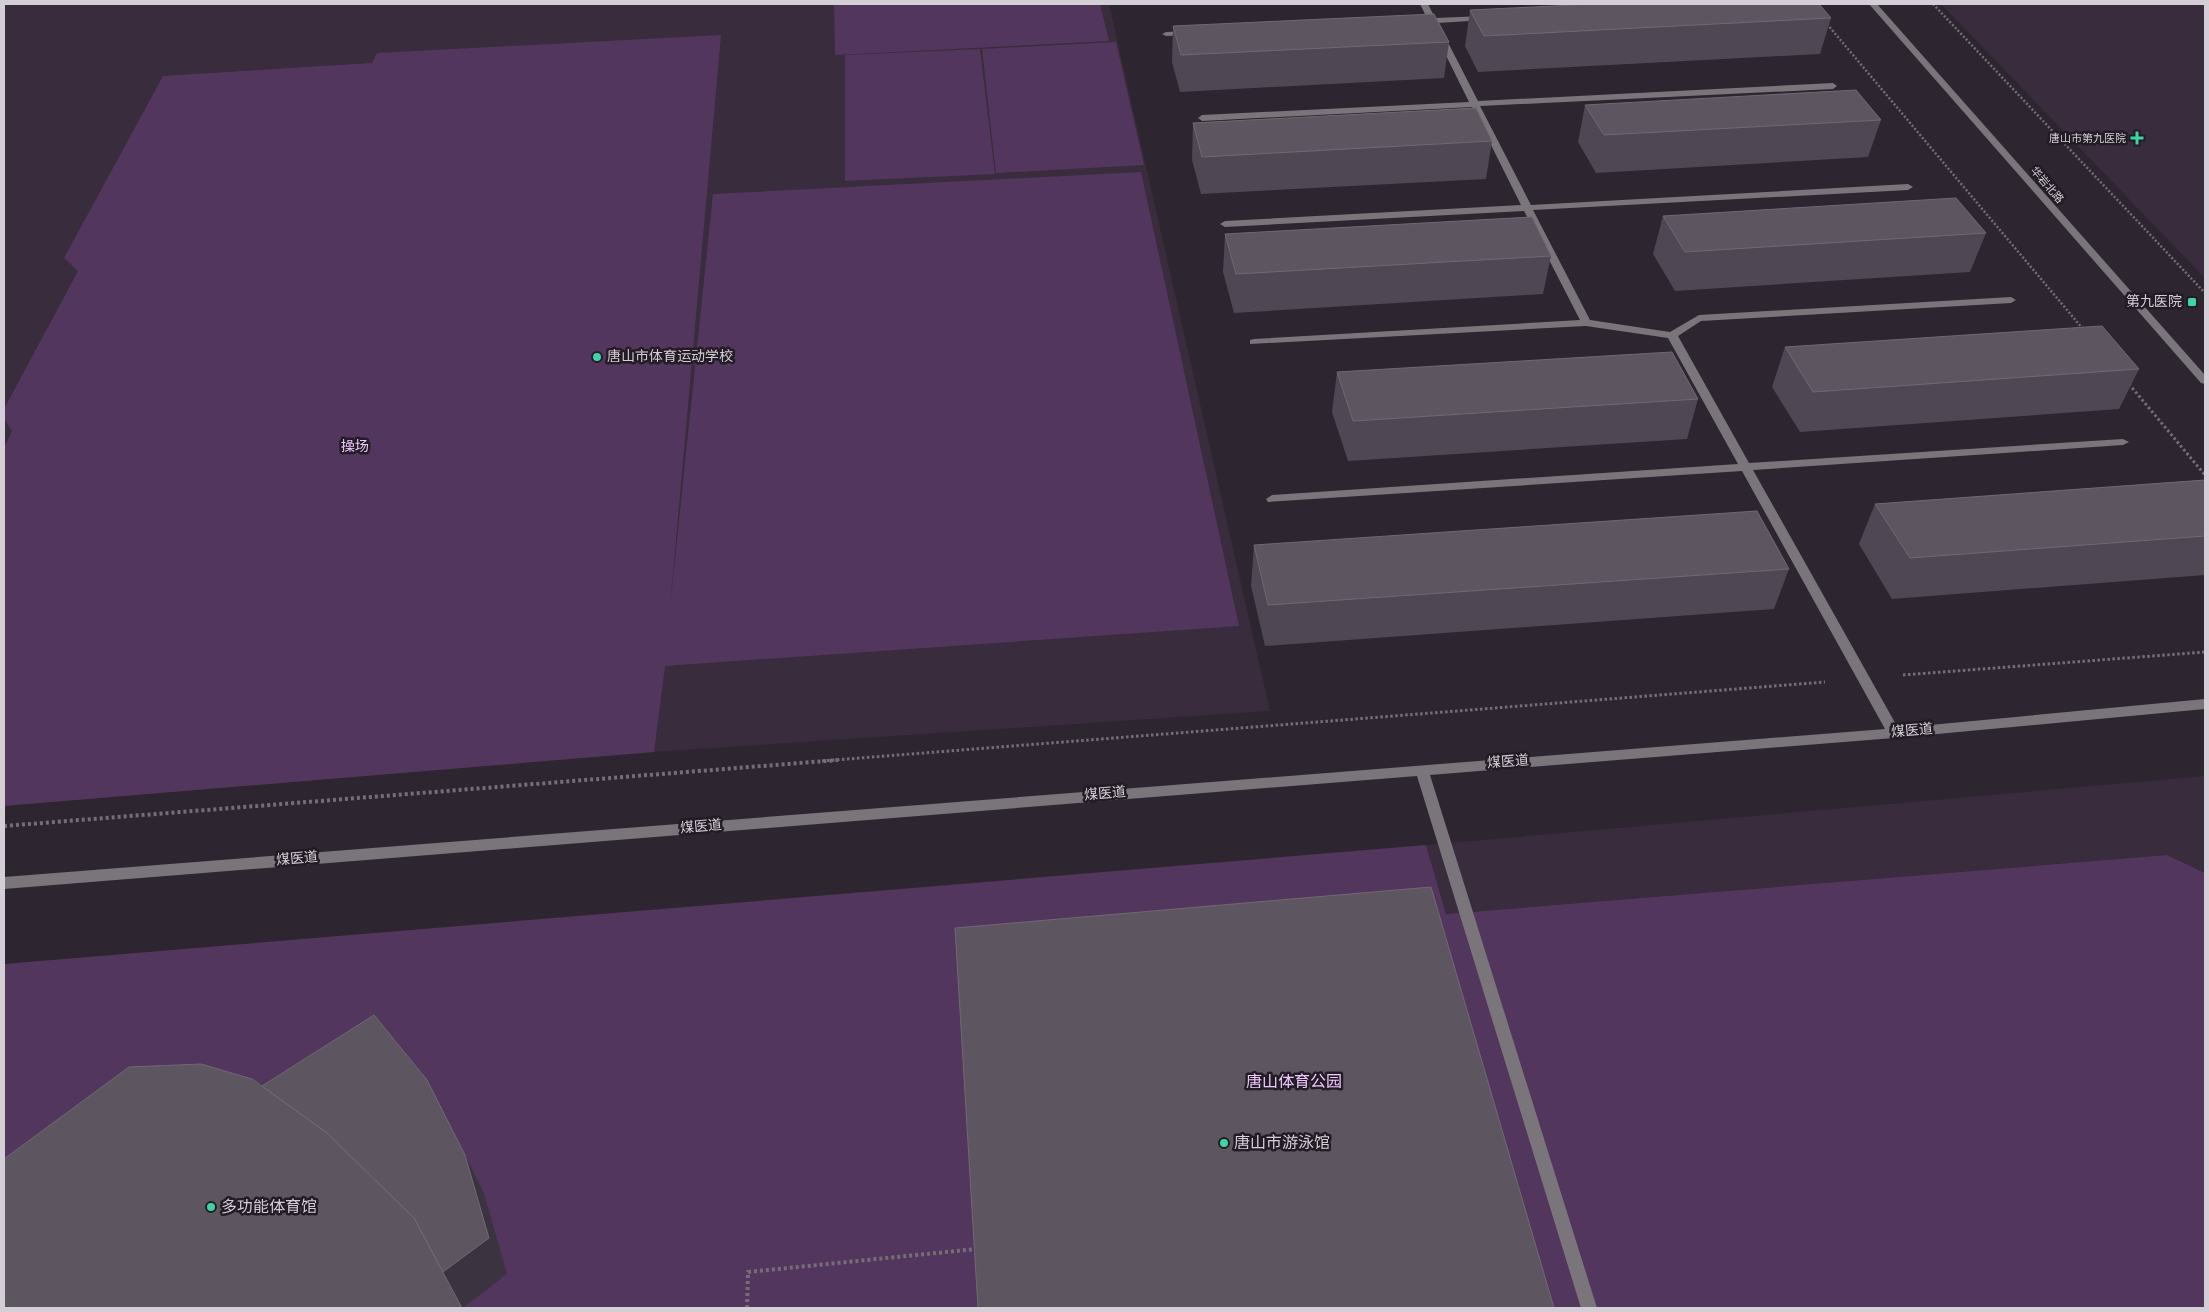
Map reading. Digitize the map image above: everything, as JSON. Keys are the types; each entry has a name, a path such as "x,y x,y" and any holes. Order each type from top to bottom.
{"street":[{"path":"1424,4 1586,323"},
{"name":"华岩北路","path":"1873,4 2205,381"},
{"path":"1413,22 1492,18"},
{"path":"1166,34 1195,32"},
{"path":"1202,118 1833,86"},
{"path":"1226,224 1908,187"},
{"path":"1254,342 1586,323 1672,335 1698,318 2011,300"},
{"path":"1672,335 1894,733"},
{"path":"1272,499 2123,442"},
{"name":"煤医道","path":"4,883 1894,733 2205,704"},
{"path":"1422,769 1589,1308"}],"path":[{"path":"1932,4 2205,293"},
{"path":"1823,19 2084,331"},
{"path":"2129,384 2205,475"},
{"path":"4,826 2205,652"},
{"path":"746,1308 748,1272 976,1249"}],"shaded area":[{"name":"唐山市体育运动学校","path":"4,4 1109,4 1270,711 654,752 4,806"},
{"name":"唐山市第九医院","path":"1941,4 2205,4 2205,279 2199,272"},
{"path":"2205,776 2205,873 2167,855 1446,914 1426,845"}],"green space":[{"path":"834,4 1100,4 1109,41 835,55"},
{"name":"操场","path":"721,35 670,607 713,194 1141,172 1239,626 665,666 654,752 4,806 4,448 12,431 4,418 4,409 78,271 64,258 163,76 372,63 377,53"},
{"path":"1116,42 1144,165 996,173 982,49"},
{"path":"980,49 995,174 845,181 845,55"},
{"name":"唐山体育公园","path":"1426,845 1446,914 2167,855 2205,873 2205,1308 4,1308 4,964"}],"building":[{"path":"1595,4 1819,4 1831,18 1484,36 1470,10"},
{"path":"1434,14 1449,42 1181,55 1173,26"},
{"path":"1856,90 1881,120 1604,135 1585,105"},
{"path":"1476,108 1492,141 1202,157 1193,123"},
{"path":"1956,198 1986,233 1685,252 1663,216"},
{"path":"1532,217 1551,256 1236,274 1225,234"},
{"path":"2102,326 2139,369 1813,392 1785,347"},
{"path":"1672,352 1698,399 1353,421 1337,372"},
{"path":"2205,480 2205,536 1910,558 1875,504"},
{"path":"1757,511 1789,569 1268,605 1254,545"},
{"name":"唐山市游泳馆","path":"1431,887 1554,1308 978,1308 955,928"},
{"path":"374,1015 427,1080 465,1155 489,1238 443,1272 414,1218 327,1133 262,1086"},
{"name":"多功能体育馆","path":"201,1064 252,1079 327,1133 414,1218 462,1308 4,1308 4,1159 129,1067"}],"place":[{"name":"唐山市第九医院","path":"2137,138"},
{"name":"第九医院","path":"2192,302"},
{"name":"唐山市体育运动学校","path":"597,357"},
{"name":"唐山市游泳馆","path":"1224,1143"},
{"name":"多功能体育馆","path":"211,1207"}]}
